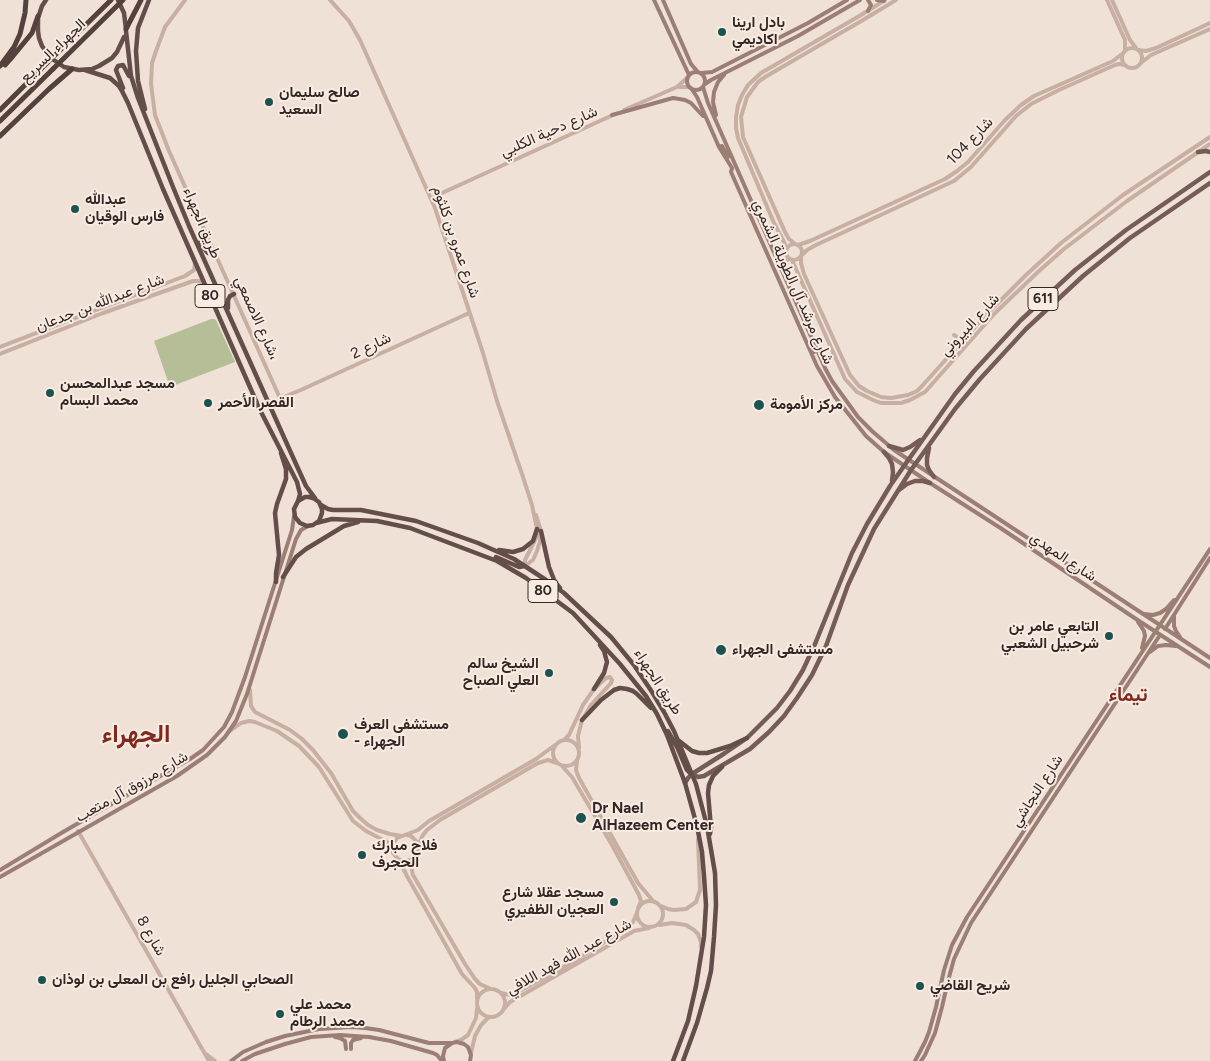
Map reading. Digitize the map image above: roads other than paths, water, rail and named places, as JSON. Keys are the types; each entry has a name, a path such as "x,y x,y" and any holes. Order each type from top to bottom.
{"highway":[{"path":"0,68 20,34 26,0"},
{"path":"0,68 13,56 32,32 46,0"},
{"name":"الجهراء السريع","path":"0,110 111,0"},
{"name":"80","path":"38,16 39,38 46,52 58,63 72,69 85,70 99,66 112,58 121,46 126,30 124,13 118,0"},
{"name":"الجهراء السريع","path":"0,121 123,0"},
{"path":"126,30 142,0"},
{"path":"149,0 138,28 136,62 139,88 150,129"},
{"name":"طريق الجهراء","path":"126,30 130,76 150,129 194,237 306,486 316,500"},
{"path":"128,103 116,70 119,65 125,67 138,98"},
{"path":"0,136 72,69"},
{"name":"طريق الجهراء","path":"85,70 104,75 115,82 128,103 163,189 257,402 297,482 300,490 298,501"},
{"path":"194,237 208,253 215,253"},
{"path":"228,312 228,300 234,294"},
{"path":"268,426 274,426 278,422"},
{"path":"277,442 285,439"},
{"path":"276,582 279,555 275,513 286,479 286,469 280,449"},
{"path":"298,501 305,497 316,500"},
{"name":"80","path":"316,500 321,505"},
{"name":"80","path":"294,513 298,501"},
{"path":"316,523 321,517 321,505"},
{"name":"طريق الجهراء","path":"321,505 332,510 361,510 416,521 453,533 500,552 525,566 564,593 612,637 631,661 664,712 696,784 703,806 715,873 716,905 711,971 697,1023 683,1061"},
{"path":"294,513 300,523 310,526"},
{"name":"طريق الجهراء","path":"316,523 332,519 370,520 410,528 497,561 526,578 573,613 605,646 646,696 657,714 674,751 696,820 702,852 706,905 704,937 696,986 688,1021 673,1061"},
{"path":"284,577 296,557 313,544 350,523 370,520"},
{"name":"80","path":"310,526 316,523"},
{"path":"487,546 513,552 523,550 533,541 539,530"},
{"path":"539,530 552,575 564,593"},
{"path":"482,554 496,557 520,568 525,566 524,573 526,578"},
{"path":"573,613 585,630 601,646 606,656 607,662 604,674 594,689"},
{"path":"582,720 601,700 614,690 620,688 627,688 637,694 657,714"},
{"path":"662,724 689,771"},
{"path":"677,738 692,751 707,754 747,738"},
{"path":"709,838 711,828 709,785 713,776 722,766"}],"main road":[{"path":"654,0 688,76 687,82 690,88 697,90 711,80 817,26 860,0"},
{"path":"663,0 692,64 705,78 704,86"},
{"path":"688,76 692,72 712,72 814,20 847,0"},
{"path":"868,0 870,4 868,11"},
{"path":"877,0 884,0"},
{"path":"658,7 670,28 673,29 674,27"},
{"path":"814,20 814,24 817,26"},
{"path":"808,23 811,29"},
{"path":"720,129 713,99 718,82 728,72"},
{"name":"شارع مرشد آل الطويلة الشمري","path":"704,86 708,103 832,381 848,404 872,431 908,460"},
{"name":"شارع مرشد آل الطويلة الشمري","path":"690,88 697,97 719,147 732,168 731,172 817,366 835,397 866,436 904,466"},
{"path":"612,115 673,98 682,99 694,105 702,113 710,126"},
{"path":"719,147 722,146 731,163 737,167"},
{"path":"1198,152 1206,150 1210,152"},
{"path":"1202,178 1210,168"},
{"name":"611","path":"689,771 725,753 747,738 790,691 803,670 815,644 852,553 866,526 908,460 955,394 974,371 1053,290 1095,254 1142,218 1210,172"},
{"name":"611","path":"689,771 698,777 703,777 722,766 750,749 784,716 812,676 826,646 848,585 873,531 911,470 955,409 1002,355 1026,329 1107,256 1210,183"},
{"path":"1142,218 1139,224 1140,227 1144,228"},
{"path":"1082,277 1100,258 1099,255 1095,254"},
{"path":"800,327 804,331 813,351 818,350"},
{"path":"889,446 903,450 910,447 918,442 931,428"},
{"path":"930,445 927,465 934,477"},
{"path":"884,452 892,464 893,479 890,486"},
{"name":"شارع المهدي","path":"908,460 1210,658"},
{"name":"شارع المهدي","path":"904,466 1210,667"},
{"path":"895,495 907,484 922,481 930,483"},
{"name":"شارع مرزوق آل متعب","path":"0,870 171,770 203,750 211,742 228,720 236,704 292,530 294,513"},
{"name":"شارع مرزوق آل متعب","path":"0,877 192,766 218,746 242,710 298,533 310,526"},
{"path":"866,526 872,527 873,531"},
{"name":"شارع النجاشي","path":"914,1061 929,1032 944,970 952,946 967,917 1210,548"},
{"name":"شارع النجاشي","path":"921,1061 926,1055 935,1033 950,971 971,923 1210,558"},
{"path":"1052,562 1058,563 1060,561"},
{"path":"1068,573 1071,571 1077,572"},
{"path":"1140,613 1160,614 1182,591"},
{"path":"1174,615 1174,626 1183,641"},
{"path":"1136,619 1142,626 1144,636 1144,643 1139,655"},
{"path":"808,682 803,683 801,679 815,649 815,644"},
{"path":"1146,655 1158,646 1180,648"},
{"path":"767,733 772,722 768,717"},
{"path":"1095,722 1099,722 1100,726"},
{"name":"611","path":"685,783 689,771"},
{"path":"993,877 995,880 999,880"},
{"path":"988,884 992,885 993,889"},
{"path":"231,1061 243,1052 285,1036 319,1029 351,1028 379,1030 429,1043 454,1042 464,1044 470,1051 470,1059"},
{"path":"242,1061 255,1054 285,1044 323,1036 340,1035 391,1040 433,1053 443,1061"},
{"path":"323,1036 342,1039 345,1041 346,1049"},
{"path":"351,1049 354,1039 368,1037"},
{"path":"443,1061 443,1052 448,1045 454,1042"}],"street":[{"name":"شارع الاصمعي،","path":"185,0 160,38 152,63 151,93 155,115 280,397"},
{"name":"شارع عمرو بن كلثوم","path":"330,0 349,21 360,40 431,198 524,476 539,530"},
{"path":"791,260 787,257 785,244 738,138 736,128 738,105 742,94 754,78 884,0"},
{"path":"782,269 784,261 797,260 802,256 802,249 789,239 785,232 743,137 741,118 747,97 758,82 765,77 896,0"},
{"path":"1107,0 1125,40 1122,58 1124,65 1129,68 1139,66 1151,55 1210,29"},
{"path":"1112,0 1130,40 1143,58 1142,62"},
{"path":"1124,52 1128,48 1152,50 1210,24"},
{"path":"801,50 803,55"},
{"name":"شارع 104","path":"797,245 804,244 946,179 968,162 1005,120 1022,104 1034,96 1113,60 1124,52"},
{"name":"شارع 104","path":"802,256 807,250 818,244 954,181 971,167 1009,124 1038,100 1115,65 1124,65"},
{"name":"شارع دحية الكلبي","path":"431,198 677,87 688,76"},
{"name":"شارع دحية الكلبي","path":"677,87 690,88"},
{"path":"1022,104 1025,109"},
{"path":"1005,120 1009,124"},
{"name":"شارع البيروني","path":"816,308 850,375 860,386 881,397 891,398 908,395 917,391 958,344 1034,267 1123,195 1210,137"},
{"name":"شارع البيروني","path":"802,256 801,267 845,379 857,392 880,403 901,403 925,392 1006,302 1040,270 1092,227 1210,144"},
{"path":"755,178 760,176"},
{"path":"1146,180 1146,184 1149,186"},
{"path":"757,184 763,182"},
{"path":"1139,185 1142,187 1142,190"},
{"path":"890,210 899,205 899,201"},
{"path":"818,244 817,240 825,234"},
{"path":"773,250 782,254 790,245 797,245"},
{"name":"شارع البيروني","path":"791,260 814,303"},
{"name":"شارع عبدالله بن جدعان","path":"0,347 185,276 194,270 195,261"},
{"path":"185,276 189,279 186,283"},
{"name":"شارع عبدالله بن جدعان","path":"0,354 186,283 197,280 207,288"},
{"path":"102,308 100,312 104,314"},
{"path":"95,310 98,313 96,316"},
{"name":"شارع 2","path":"280,397 284,397 345,370 469,313"},
{"path":"954,335 967,344"},
{"path":"958,344 963,349"},
{"path":"525,566 525,560 539,530"},
{"path":"564,740 569,735 583,705 594,689 606,678 612,678 611,683 582,720 578,732 580,755 576,770 578,778 638,882 654,902 668,909 686,909 696,902 699,896 700,875 696,820"},
{"path":"251,683 249,692 251,706 255,712 290,730 313,750 331,773 353,811 363,821 376,830 401,836 418,830 429,821 536,759 558,742 564,740 573,741 579,748"},
{"path":"263,724 262,722 266,719"},
{"path":"229,732 245,721 255,722 263,724 300,746 328,780 353,820 366,831 387,842 399,860 462,974 477,992 476,1018 471,1031 465,1037 454,1042"},
{"path":"555,745 553,754 557,763"},
{"path":"470,1059 474,1036 489,1017 499,1014 503,1010 504,1001 501,993 480,984 464,964 413,875 411,866 417,855 418,846 427,830 440,820 538,763 548,760 557,763 572,777 612,844 639,895 638,921 644,927 649,928 672,922 679,923 686,925 699,936 701,942 699,968"},
{"path":"562,766 569,766 577,761"},
{"name":"شارع 8","path":"78,831 209,1061"},
{"path":"407,835 414,839 418,846"},
{"path":"392,849 395,841 401,836"},
{"path":"399,860 407,862 414,858"},
{"path":"638,910 645,902 654,902"},
{"path":"658,926 664,914 661,906"},
{"name":"شارع عبد الله فهد اللافي","path":"501,993 514,994 562,968 626,929 638,910"},
{"name":"شارع عبد الله فهد اللافي","path":"503,1010 508,1004 634,931 649,928"},
{"path":"477,999 482,992 491,988"},
{"path":"477,1006 479,1011 489,1017"},
{"name":"شارع 8","path":"205,1052 215,1061"}],"place":[{"name":"بادل ارينا اكاديمي","path":"722,32"},
{"name":"صالح سليمان السعيد","path":"269,102"},
{"name":"عبدالله فارس الوقيان","path":"75,209"},
{"name":"مسجد عبدالمحسن محمد البسام","path":"50,393"},
{"name":"القصر الأحمر","path":"208,403"},
{"name":"مركز الأمومة","path":"759,405"},
{"name":"التابعي عامر بن شرحبيل الشعبي","path":"1109,636"},
{"name":"مستشفى الجهراء","path":"721,650"},
{"name":"الشيخ سالم العلي الصباح","path":"549,673"},
{"name":"مستشفى العرف - الجهراء","path":"343,734"},
{"name":"Dr Nael AlHazeem Center","path":"581,818"},
{"name":"فلاح مبارك الحجرف","path":"362,855"},
{"name":"مسجد عقلا شارع العجيان الظفيري","path":"614,902"},
{"name":"الصحابي الجليل رافع بن المعلى بن لوذان","path":"42,980"},
{"name":"شريح القاضي","path":"920,986"},
{"name":"محمد علي محمد الرطام","path":"280,1014"}],"district":[{"name":"تيماء","path":"1128,695"},
{"name":"الجهراء","path":"136,735"}]}
